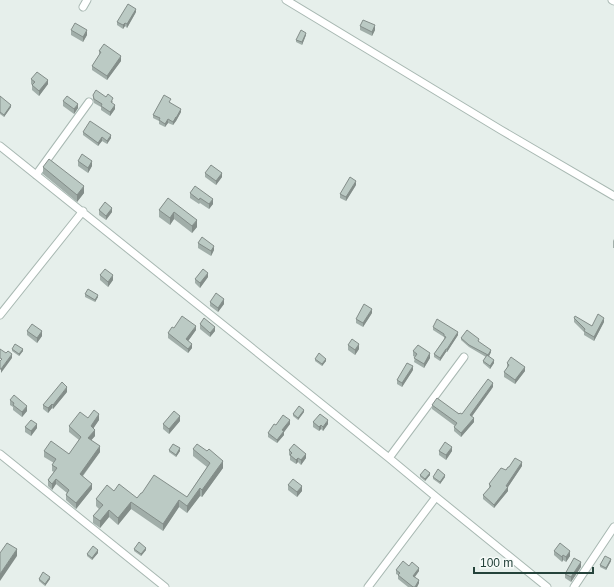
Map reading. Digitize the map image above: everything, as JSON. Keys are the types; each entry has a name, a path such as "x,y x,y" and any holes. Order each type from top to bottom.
{"street":[{"path":"286,0 501,130 614,196"},
{"path":"36,174 89,102"},
{"path":"0,146 83,211 547,587"},
{"path":"0,315 83,211"},
{"path":"389,458 464,357"},
{"path":"0,454 165,587"},
{"path":"368,587 436,498"},
{"path":"574,587 614,527"}],"building":[{"path":"128,4 136,9 127,24 125,23 123,25 117,22"},
{"path":"363,20 375,25 372,32 360,26"},
{"path":"75,23 87,30 83,37 71,30"},
{"path":"301,30 306,33 302,42 296,40"},
{"path":"104,44 121,56 107,76 92,66"},
{"path":"37,72 48,80 39,91 32,85 35,82 31,79"},
{"path":"96,90 106,97 108,94 113,98 111,102 115,105 110,112 94,99 93,95"},
{"path":"164,95 171,99 169,102 181,109 173,122 168,119 165,124 159,120 160,118 153,115"},
{"path":"0,96 11,105 4,115 0,112"},
{"path":"67,96 78,104 74,109 63,101"},
{"path":"90,121 111,135 107,141 102,137 98,143 83,132"},
{"path":"82,154 92,161 88,168 78,161"},
{"path":"49,159 84,186 77,195 43,167"},
{"path":"211,165 222,173 216,181 205,173"},
{"path":"350,177 356,181 346,197 340,194"},
{"path":"195,186 213,199 209,204 200,198 199,200 190,193"},
{"path":"168,198 197,220 192,226 174,212 170,218 159,210"},
{"path":"105,202 112,208 106,216 99,210"},
{"path":"202,237 214,246 211,251 198,243"},
{"path":"105,269 113,275 108,282 100,275"},
{"path":"203,269 208,273 200,283 195,279"},
{"path":"88,289 98,295 95,300 85,294"},
{"path":"216,293 224,299 218,308 210,302"},
{"path":"364,304 372,309 363,323 356,319"},
{"path":"598,314 604,318 594,337 584,331 585,329 574,318 575,316 592,326"},
{"path":"182,316 196,326 186,339 192,344 188,349 168,333 172,327 174,328"},
{"path":"204,318 215,327 210,333 200,324"},
{"path":"437,319 458,332 440,358 434,354 446,337 433,327"},
{"path":"32,324 42,331 37,338 27,331"},
{"path":"467,330 479,339 478,341 491,350 488,355 469,345 461,338"},
{"path":"352,339 359,344 355,350 348,345"},
{"path":"15,344 23,349 19,354 12,349"},
{"path":"418,345 430,353 424,364 414,358 417,354 413,351"},
{"path":"0,349 6,353 8,351 12,354 1,369 0,361 2,359 0,358"},
{"path":"319,353 326,359 322,364 315,359"},
{"path":"487,355 494,360 490,366 483,361"},
{"path":"511,357 525,367 515,380 504,372 509,365 507,363"},
{"path":"407,363 413,366 402,383 397,380"},
{"path":"488,379 493,383 470,415 474,418 461,433 454,427 457,423 432,405 437,398 459,414 462,414"},
{"path":"62,382 67,387 53,405 52,404 48,408 43,405"},
{"path":"14,395 27,406 22,412 13,405 14,403 10,400"},
{"path":"299,406 304,410 298,418 293,414"},
{"path":"94,410 99,414 91,426 95,430 88,438 100,446 80,474 92,484 76,503 66,495 69,490 56,479 52,484 48,480 57,468 52,465 56,459 44,451 51,441 69,454 81,437 69,426 80,412 88,418"},
{"path":"174,411 180,416 169,429 163,424"},
{"path":"320,414 328,420 323,427 321,425 319,427 313,422"},
{"path":"283,415 290,420 282,430 284,431 277,440 268,433"},
{"path":"31,420 37,424 31,431 25,427"},
{"path":"445,442 452,447 446,455 439,451"},
{"path":"173,444 180,448 176,455 169,450"},
{"path":"197,444 207,451 209,449 223,461 202,490 200,488 187,506 179,500 163,524 131,502 118,518 109,510 100,521 93,516 103,505 96,499 107,485 114,491 119,484 137,498 154,475 187,497 210,463 193,449"},
{"path":"294,444 306,454 301,460 298,458 296,460 290,455 292,453 289,450"},
{"path":"515,458 522,462 506,486 508,487 494,505 483,495 491,486 489,484 501,468 506,470"},
{"path":"425,469 430,473 425,479 420,475"},
{"path":"438,469 445,475 440,482 433,477"},
{"path":"293,479 302,486 297,492 288,485"},
{"path":"139,542 146,548 141,554 134,549"},
{"path":"7,543 17,549 0,574 0,553"},
{"path":"560,543 570,551 566,557 563,555 562,557 554,551"},
{"path":"93,546 98,550 92,558 87,554"},
{"path":"605,556 611,559 606,568 600,565"},
{"path":"574,558 581,562 571,577 565,574"},
{"path":"403,561 409,566 412,562 419,568 413,576 419,580 415,587 398,575 400,573 396,570"},
{"path":"43,572 50,577 45,584 39,579"}]}
